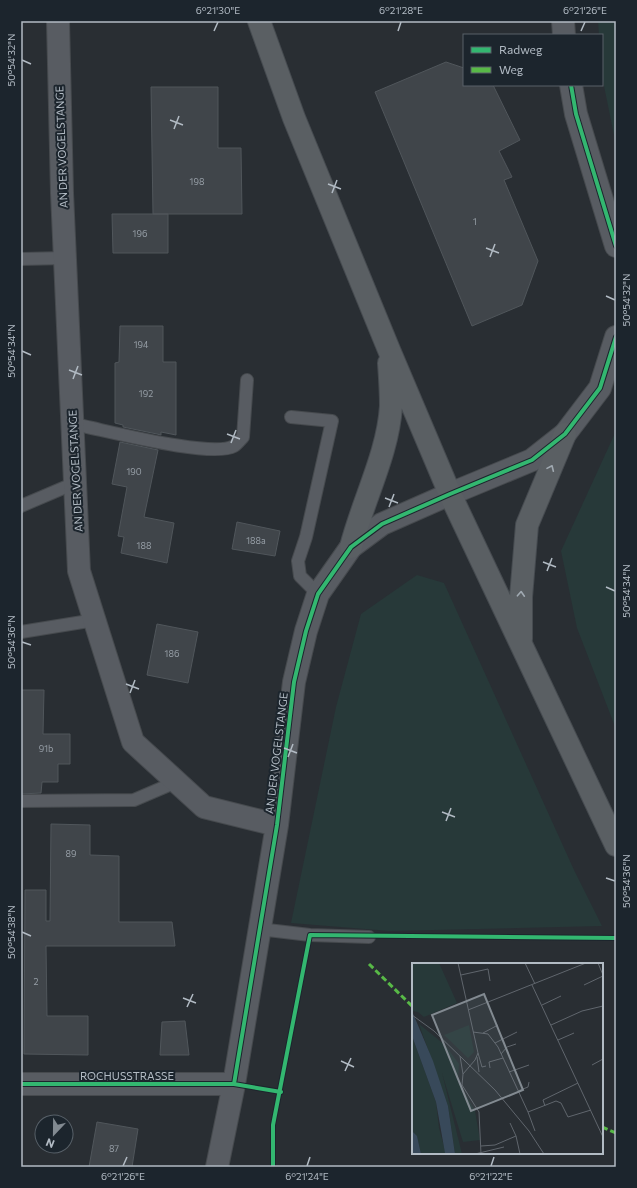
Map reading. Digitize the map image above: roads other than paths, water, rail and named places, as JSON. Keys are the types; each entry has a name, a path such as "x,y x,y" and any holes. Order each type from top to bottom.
{"main road":[{"path":"259,21 294,118 450,494 521,647 616,845"},
{"path":"351,547 385,439 391,406 389,350"},
{"path":"521,647 521,597 528,525 565,434"}],"street":[{"name":"AN DER VOGELSTANGE","path":"58,21 65,258 79,571 133,742 204,807 277,825"},
{"path":"563,21 564,34"},
{"path":"572,86 576,114 616,246"},
{"name":"AN DER VOGELSTANGE","path":"217,1167 234,1084 277,825 294,682 306,631 318,594 351,547 382,524 532,460 565,434 600,388 616,337"},
{"name":"ROCHUSSTRASSE","path":"21,1084 234,1084"}],"lane":[{"path":"21,259 65,258"},
{"path":"73,424 194,449 220,449 234,446 243,437 247,380"},
{"path":"291,417 332,421 306,537 298,561 300,576 318,594"},
{"path":"21,506 75,483"},
{"path":"21,632 95,620"},
{"path":"21,801 134,800 176,782"},
{"path":"259,929 310,935 369,937"}]}
